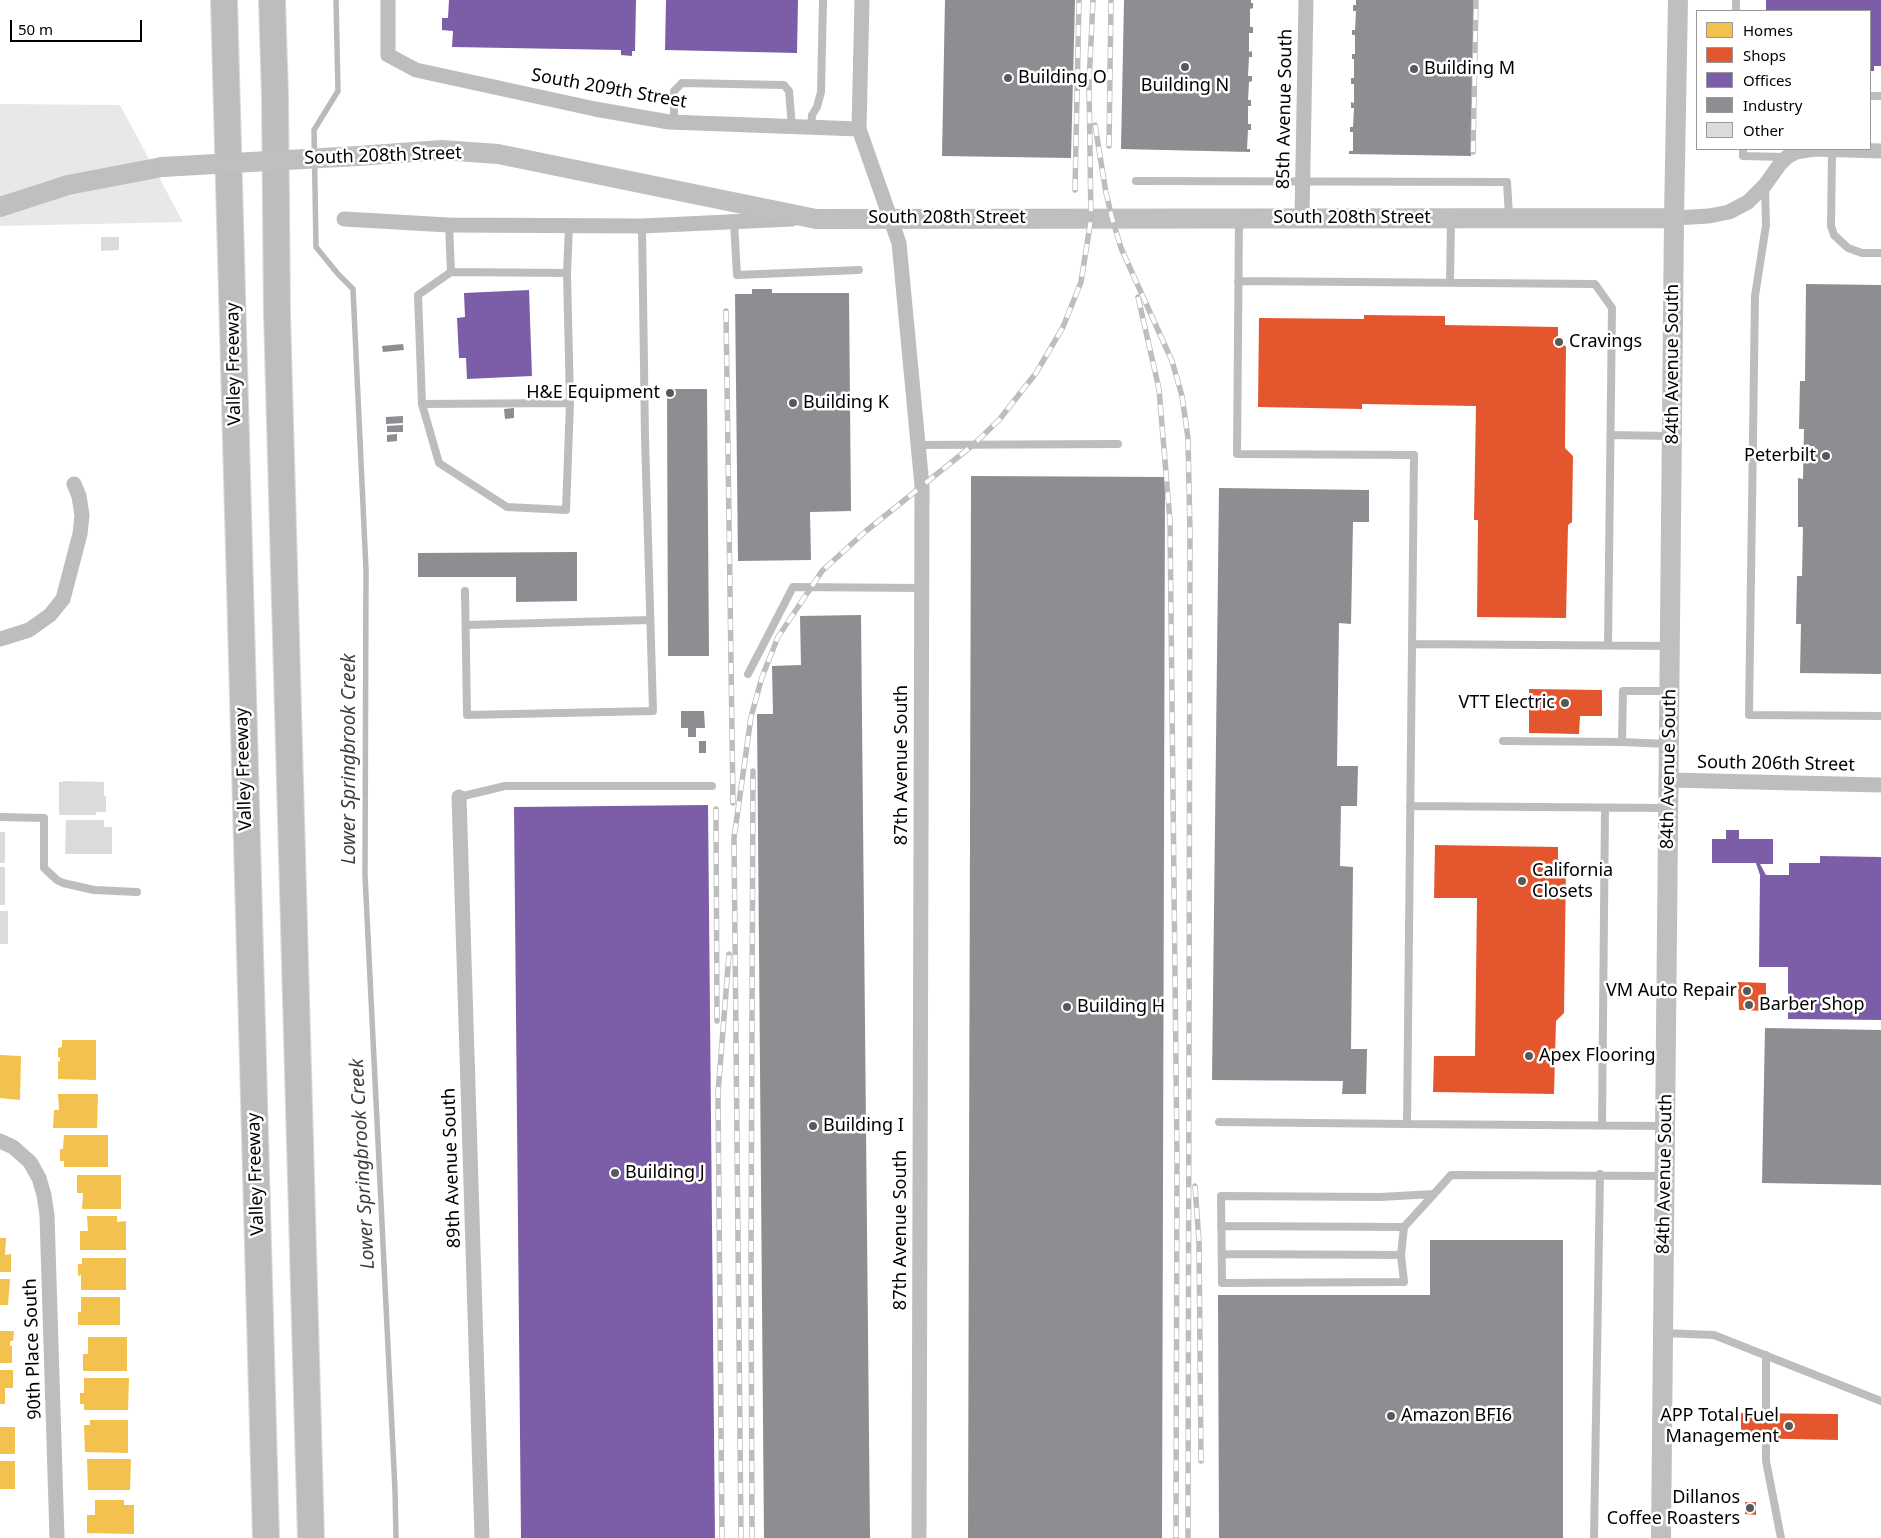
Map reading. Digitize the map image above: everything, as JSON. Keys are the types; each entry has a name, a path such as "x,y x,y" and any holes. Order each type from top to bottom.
{"highway":[{"name":"Valley Freeway","path":"224,0 266,1538"},
{"path":"272,0 277,314 311,1538"},
{"path":"275,96 287,0"}],"street":[{"name":"South 209th Street","path":"388,0 388,55 416,70 595,109 674,123 858,129"},
{"name":"87th Avenue South","path":"862,0 858,129 899,243 922,486 919,1538"},
{"name":"85th Avenue South","path":"1302,218 1306,0"},
{"name":"84th Avenue South","path":"1661,1538 1674,218 1678,0"},
{"name":"South 208th Street","path":"0,207 68,185 162,167 442,150 498,154 816,218 1674,218 1709,216 1729,212 1748,202 1787,157"},
{"path":"1787,157 1796,152 1808,150"},
{"path":"1832,150 1881,151"},
{"path":"344,219 449,224 642,226 816,218"},
{"path":"0,639 29,630 50,615 63,599 80,534 82,515 79,496 74,484"},
{"name":"South 206th Street","path":"1669,780 1881,785"},
{"name":"89th Avenue South","path":"459,797 482,1538"},
{"name":"90th Place South","path":"0,1141 13,1147 30,1162 39,1178 47,1215 57,1538"}],"lane":[{"path":"811,128 812,115 817,107 821,92 823,0"},
{"path":"674,123 674,91 682,83 784,85 789,91 792,127"},
{"path":"1743,150 1743,156 1787,157"},
{"path":"1832,150 1831,226 1834,234 1848,248 1862,253 1881,253"},
{"path":"1136,181 1303,183 1507,182 1509,218"},
{"path":"1765,184 1766,225 1755,296 1749,714 1881,716"},
{"path":"1239,218 1237,454 1414,456 1407,1124"},
{"path":"1450,282 1451,218"},
{"path":"734,222 737,274 859,270"},
{"path":"449,224 451,272"},
{"path":"567,273 451,272 418,295 422,404 439,463 507,507 566,510 570,403 567,273 569,225"},
{"path":"465,591 467,715 653,711 645,437 642,226"},
{"path":"1238,281 1595,284 1612,308 1608,646"},
{"path":"422,404 570,403"},
{"path":"1610,435 1672,436"},
{"path":"918,445 1118,444"},
{"path":"748,674 793,587 921,588"},
{"path":"466,625 650,620"},
{"path":"1412,644 1670,646"},
{"path":"1622,742 1623,691 1670,691"},
{"path":"1503,741 1670,744"},
{"path":"459,797 505,786 712,786"},
{"path":"1410,806 1669,808"},
{"path":"1602,1125 1605,808"},
{"path":"0,818 44,818 44,868 57,880 94,890 137,892"},
{"path":"1219,1122 1665,1126"},
{"path":"1434,1194 1380,1197 1221,1196 1222,1283 1404,1282 1401,1255 1404,1227 1434,1194 1451,1175 1600,1174 1665,1176"},
{"path":"1594,1538 1600,1174"},
{"path":"1221,1226 1404,1227"},
{"path":"1222,1254 1401,1255"},
{"path":"1663,1333 1714,1335 1881,1401"},
{"path":"1766,1355 1766,1413"},
{"path":"1766,1439 1766,1461 1781,1538"}],"shaded area":[{"path":"0,104 120,105 183,222 0,226"}],"building: Homes":[{"path":"62,1040 96,1040 96,1080 58,1079 58,1061 60,1062 60,1057 58,1057 58,1048 62,1047"},
{"path":"0,1055 21,1056 20,1100 0,1098"},
{"path":"58,1094 98,1094 97,1128 53,1128 54,1110 59,1110"},
{"path":"64,1135 108,1135 108,1167 64,1167 64,1161 60,1161 60,1149 63,1149"},
{"path":"77,1175 121,1175 121,1209 82,1209 83,1193 77,1193"},
{"path":"87,1216 117,1216 117,1222 126,1221 126,1250 80,1250 80,1231 88,1231"},
{"path":"0,1238 6,1238 5,1255 11,1254 11,1272 0,1272"},
{"path":"82,1258 126,1258 126,1290 81,1290 81,1275 78,1276 78,1264 82,1264"},
{"path":"0,1279 10,1279 8,1305 0,1305"},
{"path":"81,1297 120,1297 120,1325 78,1325 78,1312 81,1312"},
{"path":"0,1331 14,1331 13,1341 10,1341 10,1346 12,1346 12,1363 0,1363"},
{"path":"88,1337 127,1337 127,1371 83,1371 83,1354 88,1354"},
{"path":"0,1370 13,1370 13,1388 5,1388 5,1404 0,1404"},
{"path":"84,1378 129,1378 128,1410 84,1410 84,1404 80,1404 80,1393 84,1393"},
{"path":"90,1420 128,1420 128,1453 85,1452 84,1425 90,1425"},
{"path":"0,1427 15,1427 15,1454 0,1454"},
{"path":"87,1459 131,1459 130,1490 88,1490"},
{"path":"0,1461 15,1461 15,1489 0,1489"},
{"path":"95,1500 124,1500 124,1505 134,1505 134,1534 87,1533 87,1515 95,1515"}],"building: Shops":[{"path":"1364,315 1445,316 1445,325 1558,327 1558,339 1566,347 1565,448 1573,456 1572,522 1568,525 1566,618 1477,617 1478,520 1474,520 1476,406 1362,404 1362,409 1258,407 1259,318 1364,319"},
{"name":"VTT Electric","path":"1529,689 1602,690 1602,716 1580,716 1579,734 1529,733"},
{"path":"1435,845 1558,847 1558,859 1566,867 1564,1013 1556,1021 1554,1094 1433,1092 1434,1056 1475,1056 1477,898 1434,898"},
{"path":"1738,982 1766,983 1766,1011 1739,1010"},
{"name":"APP Total Fuel Management","path":"1741,1413 1838,1414 1838,1440 1741,1438"},
{"name":"Dillanos Coffee Roasters","path":"1745,1502 1756,1502 1756,1515 1745,1514"}],"building: Offices":[{"path":"449,0 636,0 635,51 632,51 632,56 621,55 621,50 452,47 453,31 442,30 442,18 448,18"},
{"path":"666,0 798,0 797,53 665,50"},
{"path":"1766,0 1881,0 1881,66 1874,66 1874,71 1871,71 1871,10 1766,10"},
{"path":"529,290 532,376 467,379 466,358 459,358 457,318 465,317 464,293"},
{"name":"Building J","path":"708,805 715,1538 521,1538 514,807"},
{"path":"1726,830 1739,830 1739,839 1773,839 1773,864 1760,864 1766,875 1789,875 1789,863 1820,863 1820,856 1881,857 1881,1020 1788,1019 1788,967 1759,967 1760,875 1756,863 1712,863 1712,839 1726,839"}],"building: Industry":[{"name":"Building O","path":"945,0 1075,0 1071,158 942,156"},
{"name":"Building N","path":"1124,0 1251,0 1253,8 1250,9 1250,27 1253,27 1253,33 1249,33 1249,52 1252,51 1252,57 1249,57 1248,76 1252,76 1252,81 1249,82 1248,100 1251,100 1251,106 1248,106 1248,124 1251,124 1251,130 1248,130 1247,149 1250,149 1250,152 1121,149"},
{"name":"Building M","path":"1356,0 1474,0 1471,156 1349,154 1349,151 1353,151 1353,132 1350,132 1350,127 1353,127 1354,108 1351,108 1351,102 1354,103 1354,84 1351,84 1351,78 1354,78 1354,59 1352,59 1352,54 1355,54 1355,35 1352,35 1352,30 1355,30 1356,11 1353,11 1353,5 1356,5"},
{"path":"1806,284 1881,285 1881,674 1800,673 1801,624 1796,624 1797,576 1802,576 1803,527 1798,527 1798,478 1803,479 1804,429 1799,429 1800,381 1805,381"},
{"name":"Building K","path":"752,289 772,289 772,293 849,293 851,511 810,512 811,560 738,561 735,294 752,294"},
{"path":"403,344 404,350 383,352 382,346"},
{"path":"667,389 707,389 709,656 668,656"},
{"path":"514,408 514,418 505,419 504,409"},
{"path":"403,416 403,423 386,424 386,417"},
{"path":"403,425 403,432 387,432 387,426"},
{"path":"397,434 397,441 387,442 387,435"},
{"name":"Building H","path":"971,476 1165,477 1162,1538 968,1538"},
{"path":"1219,488 1369,490 1369,522 1353,522 1351,624 1339,623 1337,766 1358,766 1357,806 1341,806 1340,866 1353,867 1351,1049 1367,1049 1366,1094 1342,1094 1343,1081 1212,1080"},
{"path":"577,552 577,601 516,602 516,577 418,577 418,553"},
{"name":"Building I","path":"861,615 870,1538 764,1538 757,714 773,714 772,666 801,665 800,616"},
{"path":"681,711 704,711 705,728 696,728 696,737 688,737 688,728 681,728"},
{"path":"699,741 706,741 706,753 699,753"},
{"path":"1765,1028 1881,1030 1881,1185 1762,1183"},
{"name":"Amazon BFI6","path":"1430,1240 1563,1240 1563,1538 1219,1538 1218,1295 1430,1295"}],"building: Other":[{"path":"101,237 119,237 119,250 101,251"},
{"path":"59,782 104,782 106,812 96,812 96,815 59,815"},
{"path":"66,820 104,820 104,827 112,827 112,854 65,854"},
{"path":"0,832 5,832 5,863 0,863"},
{"path":"0,867 5,867 5,905 0,905"},
{"path":"0,911 8,911 8,944 0,944"}],"waterway":[{"name":"Lower Springbrook Creek","path":"336,0 338,91 314,130 316,247 353,289 366,570 365,875 396,1538"}],"railway":[{"path":"1075,190 1079,0"},
{"path":"741,1538 734,838 751,717 762,677 778,637 822,571 866,531 973,445 999,420 1036,373 1063,327 1081,282 1091,219 1089,83 1093,0"},
{"path":"1109,146 1111,0"},
{"path":"1473,152 1476,0"},
{"path":"1095,125 1112,218 1121,248 1172,361 1182,396 1188,438 1190,534 1188,1538"},
{"path":"1138,297 1159,389 1170,521 1177,1158 1176,1538"},
{"path":"726,311 733,803"},
{"path":"752,1538 753,771"},
{"path":"716,809 717,1021"},
{"path":"722,1538 718,1093 729,954"},
{"path":"1195,1186 1199,1242 1201,1461"}],"place":[{"name":"Building N","path":"1185,67"},
{"name":"Building M","path":"1414,69"},
{"name":"Building O","path":"1008,78"},
{"name":"Cravings","path":"1559,342"},
{"name":"H&E Equipment","path":"670,393"},
{"name":"Building K","path":"793,403"},
{"name":"Peterbilt","path":"1826,456"},
{"name":"VTT Electric","path":"1565,703"},
{"name":"California Closets","path":"1522,881"},
{"name":"VM Auto Repair","path":"1747,991"},
{"name":"Barber Shop","path":"1749,1005"},
{"name":"Building H","path":"1067,1007"},
{"name":"Apex Flooring","path":"1529,1056"},
{"name":"Building I","path":"813,1126"},
{"name":"Building J","path":"615,1173"},
{"name":"Amazon BFI6","path":"1391,1416"},
{"name":"APP Total Fuel Management","path":"1789,1426"},
{"name":"Dillanos Coffee Roasters","path":"1750,1508"}]}
